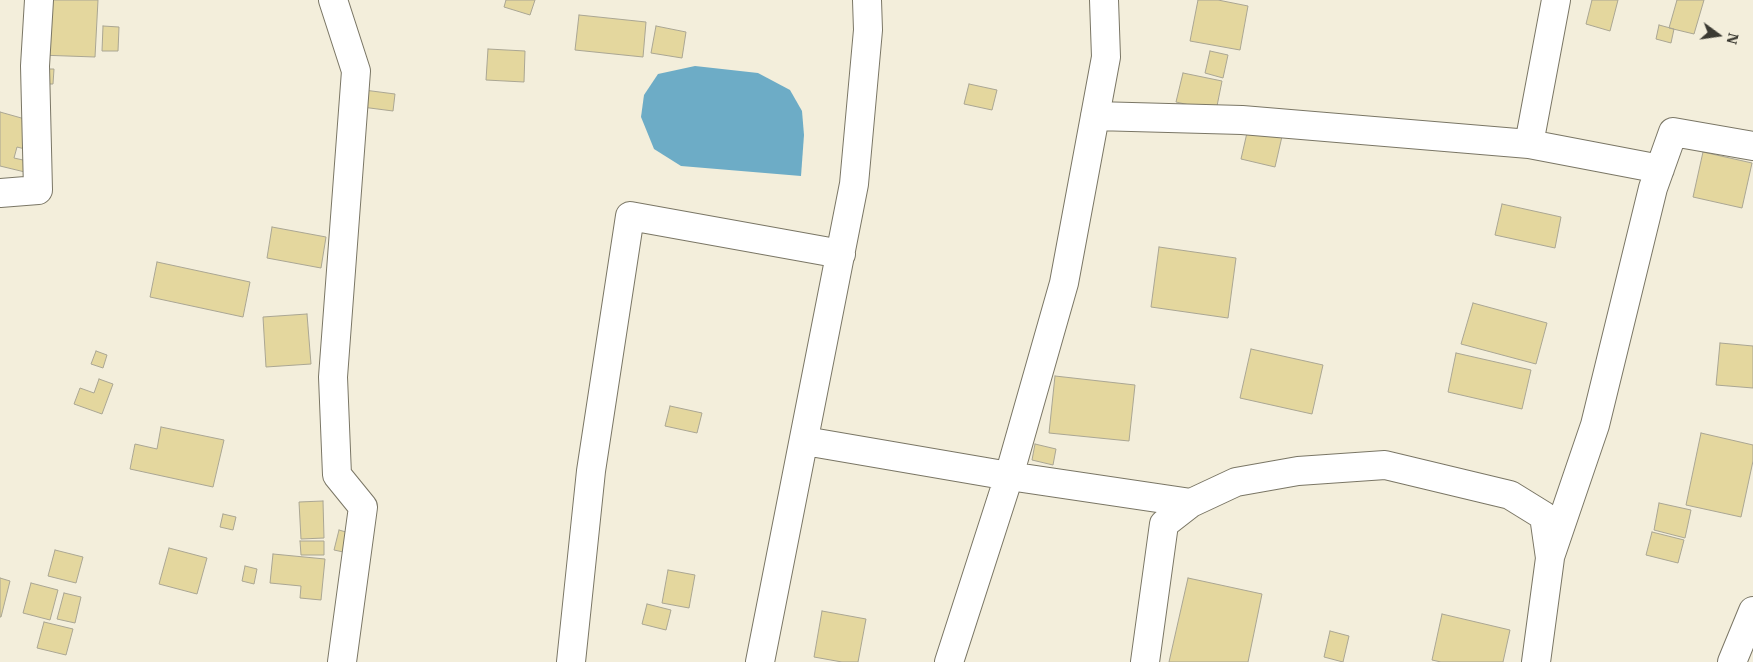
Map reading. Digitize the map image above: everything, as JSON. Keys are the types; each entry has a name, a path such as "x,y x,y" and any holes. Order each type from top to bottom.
{"street":[{"path":"0,193 38,190 35,66 39,0"},
{"path":"333,0 356,71 333,377 337,475 363,507 342,662"},
{"path":"760,662 805,441 854,184 868,30 867,0"},
{"path":"949,662 1009,476 1064,283 1106,57 1104,0"},
{"path":"1529,144 1556,0"},
{"path":"1095,116 1242,120 1529,144 1660,169"},
{"path":"1536,662 1550,558 1595,425 1651,197 1673,132 1753,146"},
{"path":"571,662 591,471 630,216 840,254"},
{"path":"805,441 1009,476 1191,503"},
{"path":"1145,662 1164,524 1191,503 1236,482 1298,471 1385,465 1510,494 1544,516 1550,558"},
{"path":"1732,662 1753,611"}],"water":[{"path":"695,66 758,73 790,90 802,111 804,135 801,176 681,166 654,149 641,117 644,95 658,74"}],"building":[{"path":"42,0 98,0 95,57 39,55"},
{"path":"506,0 535,0 530,15 504,7"},
{"path":"1198,0 1218,0 1248,6 1240,50 1190,41"},
{"path":"1592,0 1618,0 1610,31 1586,24"},
{"path":"1677,0 1704,0 1694,34 1669,28"},
{"path":"579,15 646,22 643,57 575,50"},
{"path":"1659,25 1674,29 1671,43 1656,39"},
{"path":"103,26 119,27 118,51 102,51"},
{"path":"656,26 686,32 682,58 651,53"},
{"path":"488,49 525,51 524,82 486,80"},
{"path":"1210,51 1228,55 1223,78 1205,73"},
{"path":"42,69 54,69 53,84 41,84"},
{"path":"1183,73 1222,81 1216,111 1176,102"},
{"path":"969,84 997,90 992,110 964,104"},
{"path":"364,90 395,94 393,111 362,107"},
{"path":"0,112 32,121 25,149 17,147 14,158 32,162 29,173 0,166"},
{"path":"1249,124 1283,132 1275,167 1241,159"},
{"path":"1703,152 1752,163 1742,208 1693,197"},
{"path":"1502,204 1561,217 1555,248 1495,235"},
{"path":"272,227 326,237 321,268 267,258"},
{"path":"1159,247 1236,258 1228,318 1151,307"},
{"path":"157,262 250,282 243,317 150,297"},
{"path":"1473,303 1547,323 1536,364 1461,344"},
{"path":"307,314 311,364 266,367 263,317"},
{"path":"1720,343 1753,346 1753,388 1716,385"},
{"path":"1251,349 1323,365 1312,414 1240,398"},
{"path":"96,351 107,355 103,368 91,364"},
{"path":"1456,353 1531,370 1522,409 1448,392"},
{"path":"1055,376 1135,385 1129,441 1049,433"},
{"path":"99,379 113,384 102,414 74,404 80,388 94,393"},
{"path":"670,406 702,413 697,433 665,426"},
{"path":"161,427 224,440 213,487 130,469 135,444 157,449"},
{"path":"1701,433 1753,445 1753,461 1741,517 1686,505"},
{"path":"1035,444 1056,449 1053,465 1032,460"},
{"path":"323,501 324,538 301,539 299,502"},
{"path":"1659,503 1691,510 1685,538 1654,530"},
{"path":"223,514 236,517 233,530 220,527"},
{"path":"339,530 353,534 348,553 334,550"},
{"path":"1652,532 1684,540 1678,563 1646,555"},
{"path":"300,541 324,541 324,555 301,555"},
{"path":"169,548 207,558 197,594 159,584"},
{"path":"55,550 83,557 76,583 48,576"},
{"path":"273,554 325,559 321,600 300,598 301,586 270,583"},
{"path":"245,566 257,569 254,584 242,581"},
{"path":"668,570 695,575 689,608 662,603"},
{"path":"0,578 10,581 1,617 0,617"},
{"path":"1188,578 1262,594 1248,662 1169,662"},
{"path":"31,583 58,590 50,620 23,613"},
{"path":"64,593 81,597 75,623 57,619"},
{"path":"647,604 671,610 666,630 642,624"},
{"path":"822,611 866,619 858,662 842,662 814,657"},
{"path":"1442,614 1510,630 1503,662 1441,662 1432,660"},
{"path":"44,622 73,629 66,655 37,648"},
{"path":"1330,631 1349,636 1343,662 1324,657"}]}
